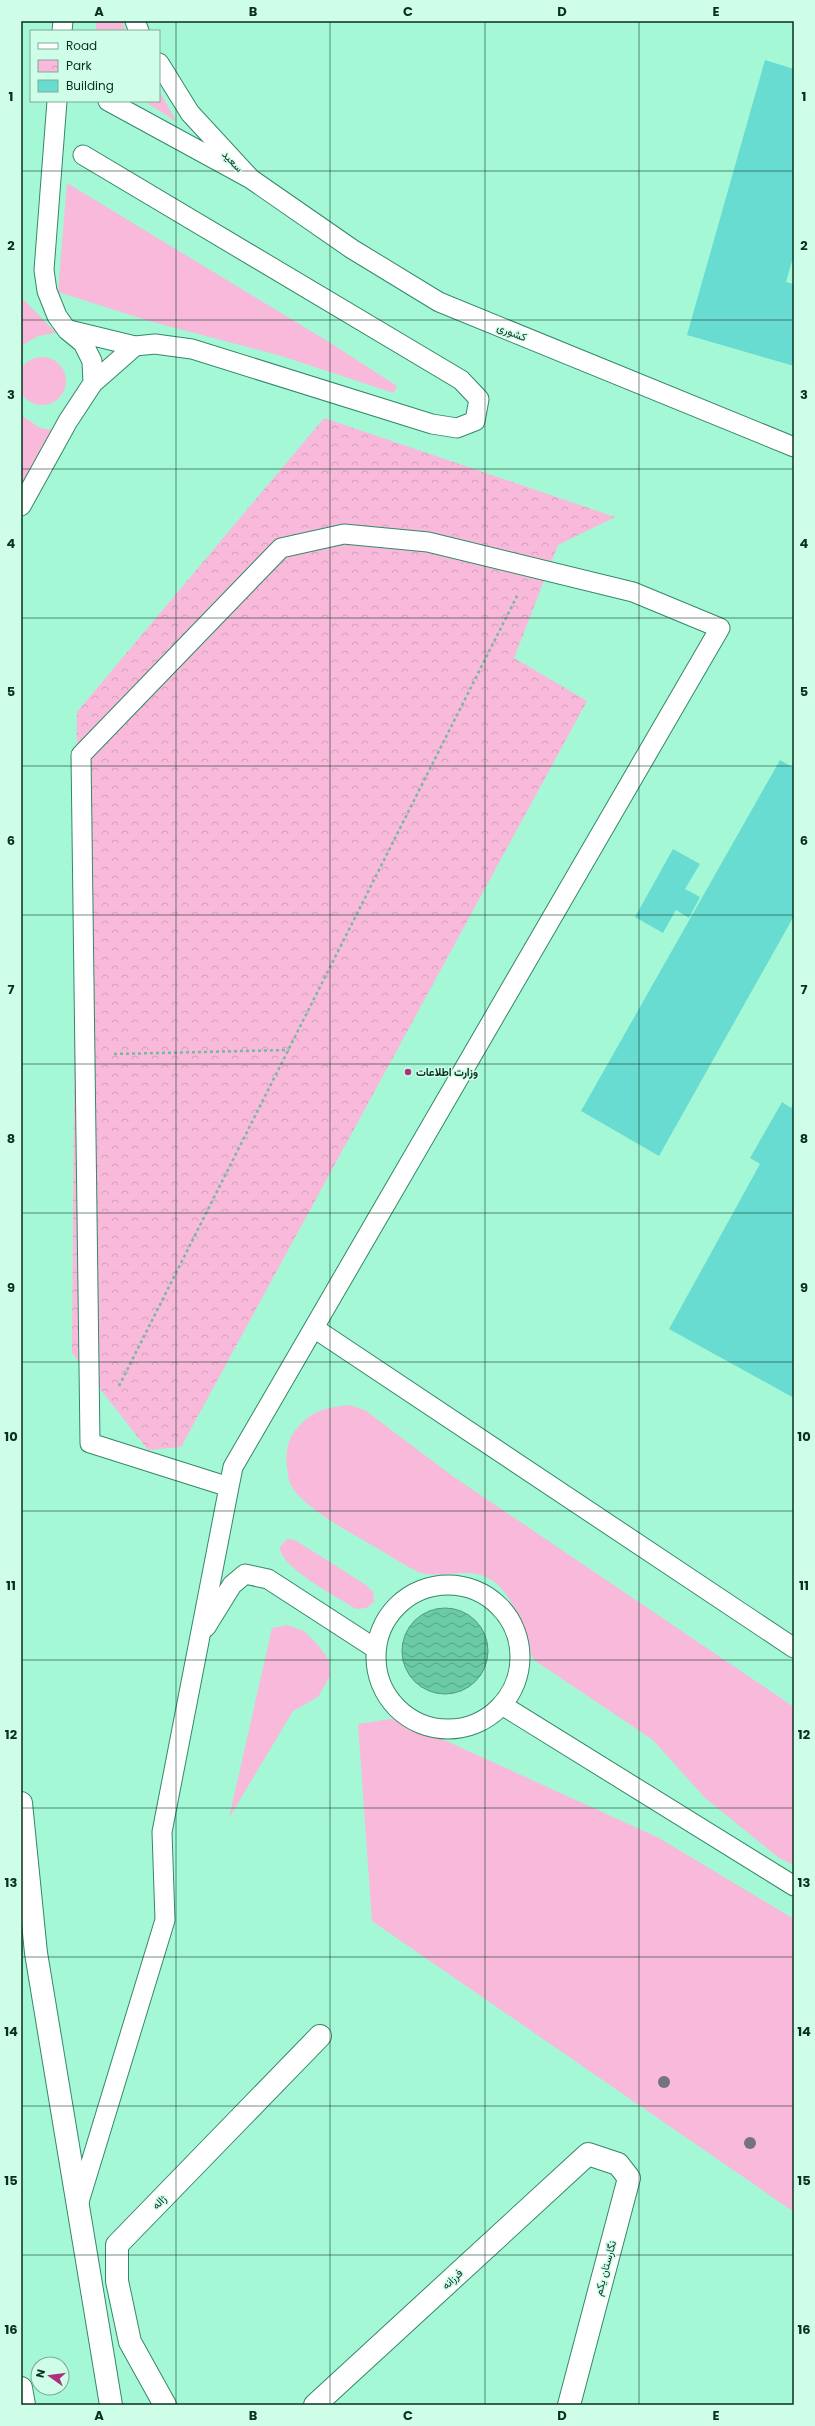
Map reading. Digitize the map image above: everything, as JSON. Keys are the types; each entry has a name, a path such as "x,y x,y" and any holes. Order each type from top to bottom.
{"main road":[{"path":"21,1803 36,1953 110,2405"},
{"name":"ژاله","path":"165,2405 130,2342 117,2281 117,2245 320,2036"},
{"name":"فرزانه","path":"315,2405 588,2154"},
{"name":"نگارستان یکم","path":"569,2405 629,2178 618,2164 588,2154"},
{"path":"21,2388 24,2405"}],"lane":[{"name":"سعید","path":"160,65 190,113 251,179"},
{"path":"65,102 56,109 44,270 47,291 56,316 67,330 83,343 92,361 93,383"},
{"name":"سعید","path":"102,102 115,106 251,179"},
{"path":"67,330 135,346 155,344 192,349 432,424 457,428 475,422 479,399 461,380 83,155"},
{"name":"کشوری","path":"251,179 352,249 439,302 794,447"},
{"path":"21,506 68,421 93,383 135,346"},
{"path":"78,2205 165,1920 162,1832 233,1467 720,628 633,592 428,542 344,534 281,548 82,755 90,1443 229,1487"},
{"path":"314,1328 794,1648"},
{"path":"199,1639 232,1585 246,1574 268,1579 376,1649"},
{"path":"438,1584 463,1585 486,1595 505,1612 517,1634 520,1659 516,1684 502,1705 485,1720 463,1728 440,1729 419,1723 399,1711 385,1693 377,1672 376,1649 382,1627 394,1608 414,1592 438,1584"},
{"path":"502,1705 794,1886"}],"path":[{"path":"119,1387 532,567"},
{"path":"85,1055 288,1050"}],"green space":[{"path":"96,21 122,21 126,30 96,30"},
{"path":"160,93 177,122 146,102 160,102"},
{"path":"67,183 332,344 397,386 394,393 278,355 149,321 58,292"},
{"path":"21,297 56,333 38,336 21,346"},
{"path":"42,357 51,359 59,364 64,372 66,381 64,390 59,398 51,403 42,405 33,403 25,398 20,390 18,381 20,372 25,364 33,359"},
{"path":"21,415 40,428 54,430 21,491"},
{"path":"324,418 615,517 558,545 514,658 587,701 181,1447 148,1450 72,1353 77,712"},
{"path":"349,1405 365,1410 451,1475 794,1707 794,1865 779,1858 705,1798 653,1740 534,1660 509,1598 493,1581 477,1574 468,1573 434,1575 420,1573 340,1527 303,1500 294,1490 289,1481 286,1457 292,1436 300,1425 312,1415 325,1409"},
{"path":"287,1539 295,1540 366,1585 373,1592 374,1602 366,1608 356,1609 299,1573 289,1564 280,1547"},
{"path":"287,1625 304,1631 318,1645 329,1660 330,1676 318,1697 293,1711 229,1818 272,1628"},
{"path":"396,1718 659,1838 794,1919 794,2212 372,1921 358,1724"}],"water":[{"path":"445,1608 461,1611 469,1615 481,1627 485,1635 488,1651 485,1667 481,1675 469,1687 461,1691 445,1694 429,1691 421,1687 409,1675 405,1667 402,1651 405,1635 409,1627 421,1615 429,1611"}],"building":[{"path":"765,60 794,69 794,254 786,282 794,284 794,366 687,335"},
{"path":"780,760 794,768 794,916 659,1156 581,1111"},
{"path":"673,849 700,864 685,889 700,897 689,918 676,910 663,933 635,917"},
{"path":"782,1102 791,1108 794,1102 794,1398 669,1329 760,1164 750,1158"}],"place":[{"name":"وزارت اطلاعات","path":"408,1072"}]}
